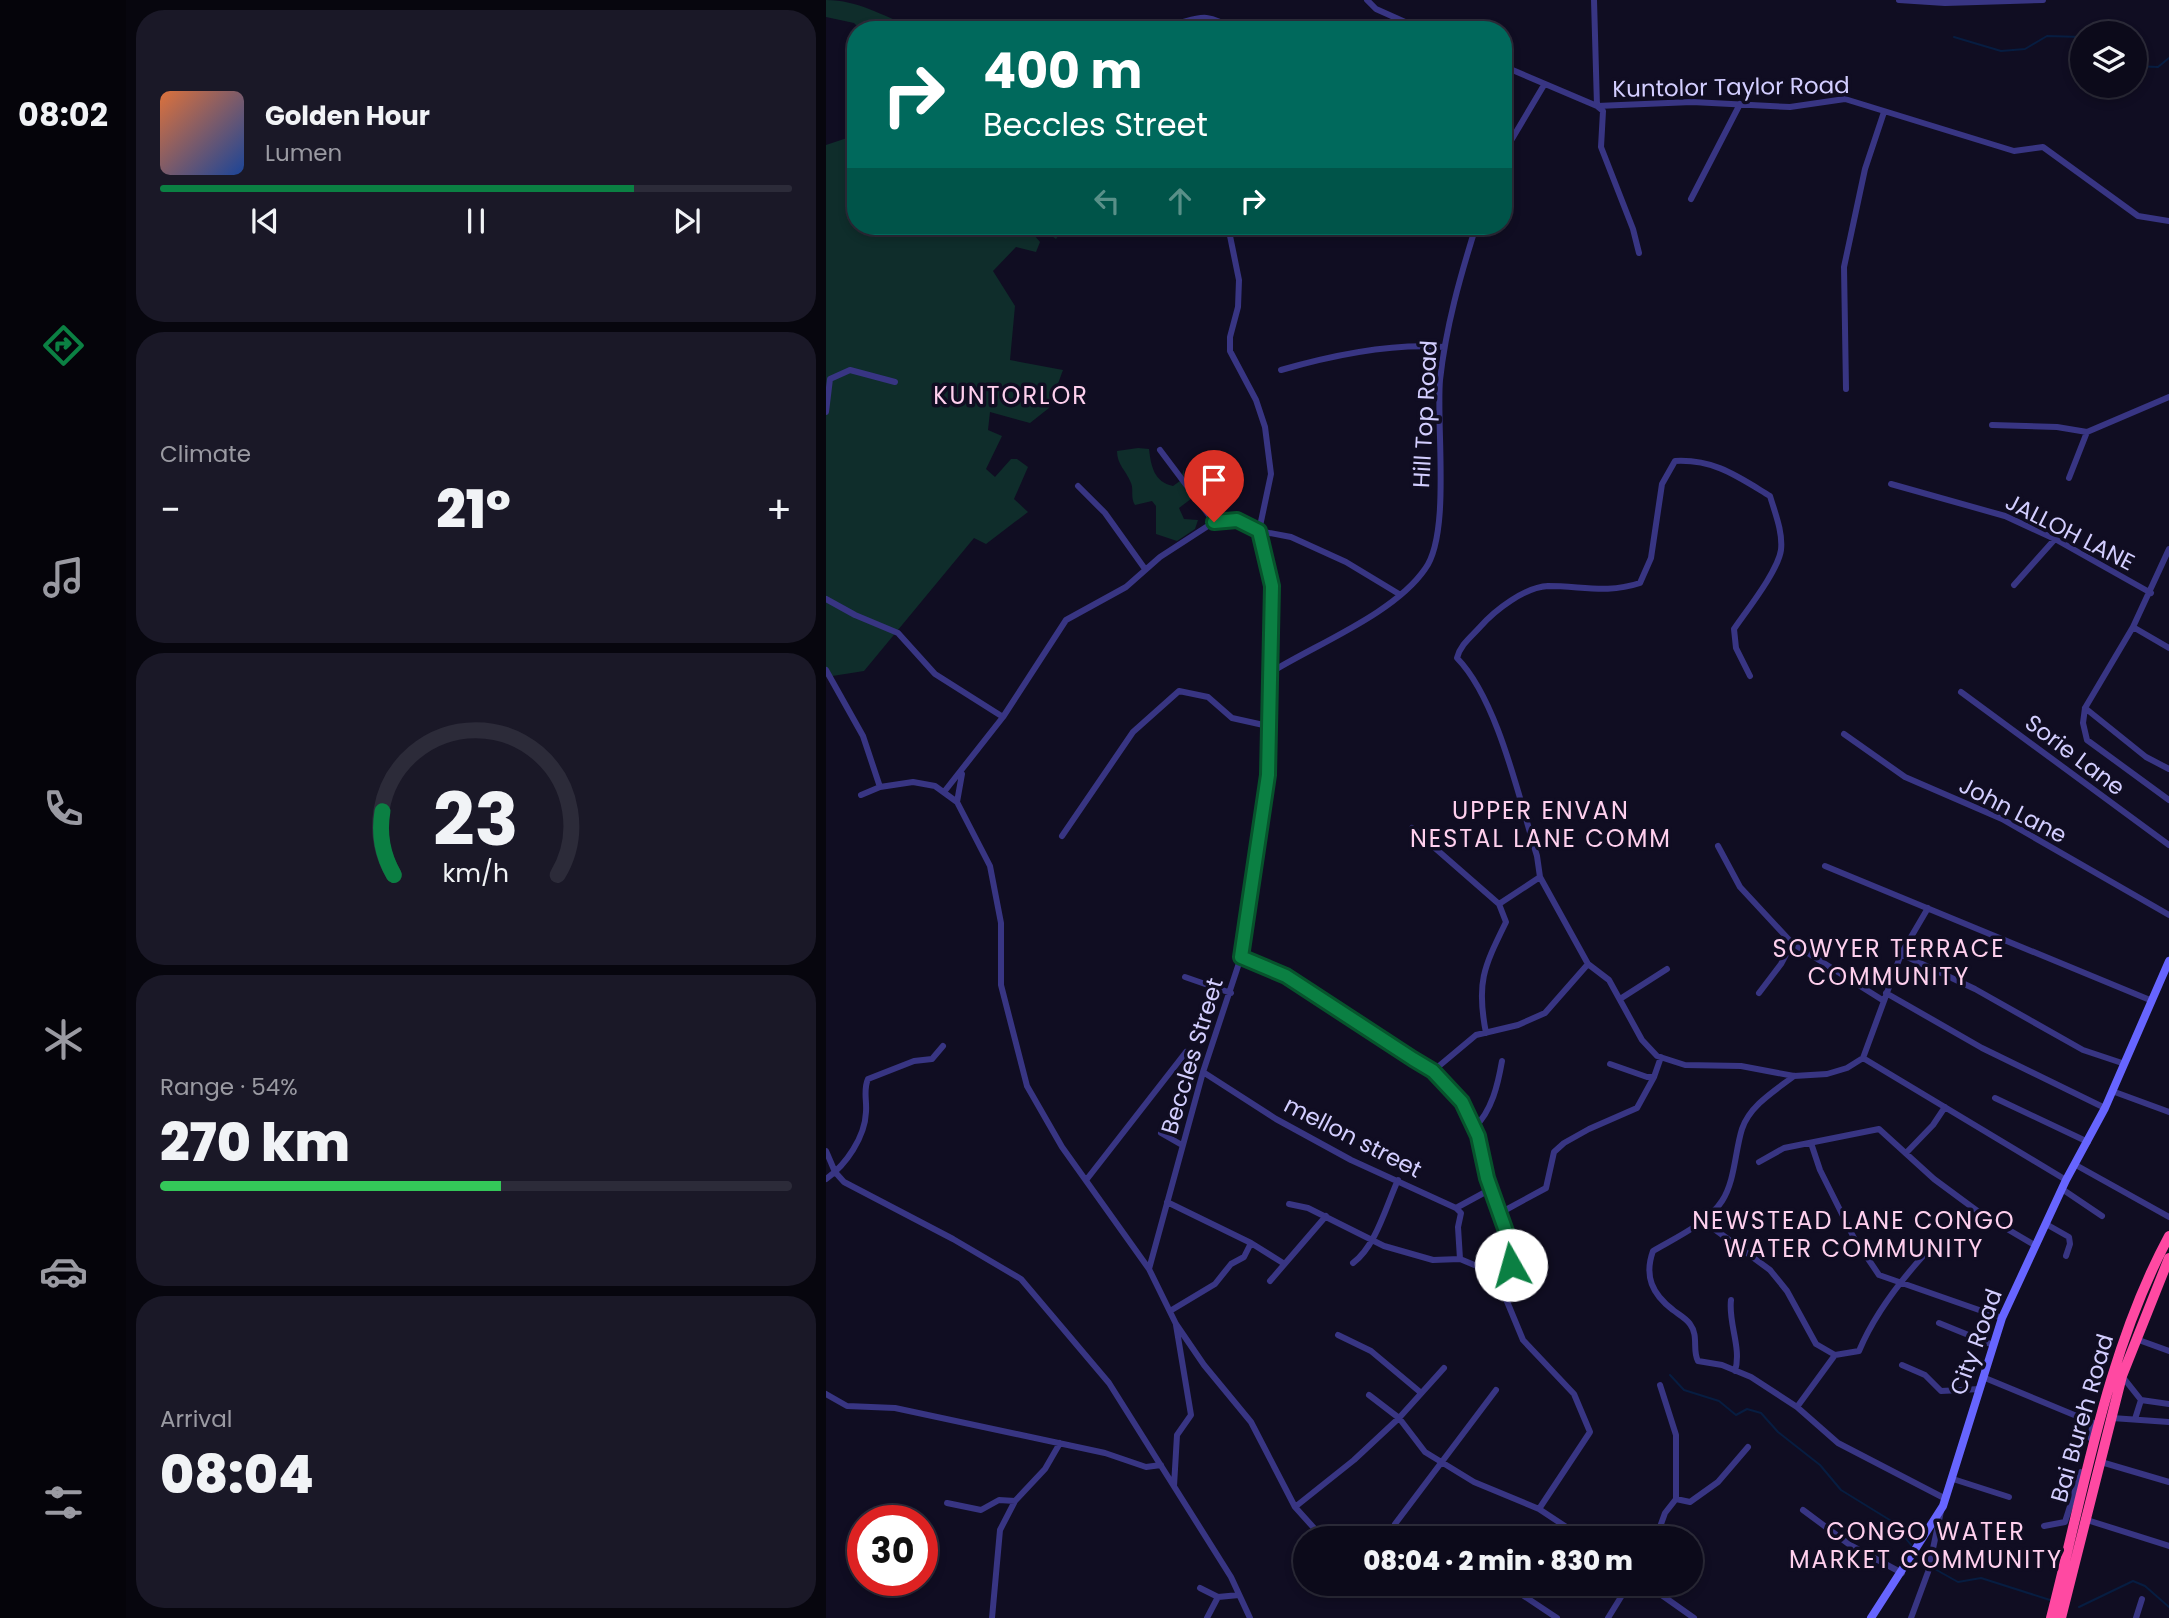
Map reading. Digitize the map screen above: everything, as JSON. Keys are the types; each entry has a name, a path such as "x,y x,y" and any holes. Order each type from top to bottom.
{"highway":[{"name":"Bai Bureh Road","path":"2052,1618 2095,1423 2134,1311 2169,1236"},
{"name":"Bai Bureh Road","path":"2061,1618 2122,1376 2134,1338 2169,1258"}],"main road":[{"name":"City Road","path":"1871,1618 1902,1573 1943,1502 1953,1479 1966,1423 1985,1378 2002,1318 2064,1184 2105,1108 2122,1063 2169,961"}],"street":[{"path":"1367,0 1376,9 1403,21"},
{"path":"1594,0 1597,106"},
{"path":"1899,0 1945,4 2043,0"},
{"path":"1180,21 1200,16 1218,21"},
{"path":"1512,70 1597,106 1603,111 1601,147 1633,229 1639,253"},
{"path":"1512,139 1544,85"},
{"name":"Kuntolor Taylor Road","path":"1597,106 1692,102 1790,107 1845,99 2014,151 2043,146 2138,216 2169,221"},
{"path":"1691,199 1740,104"},
{"path":"1846,389 1844,267 1865,169 1884,112"},
{"path":"1230,235 1239,279 1238,307 1230,337 1230,351 1256,400 1265,427 1271,474 1259,531"},
{"name":"Hill Top Road","path":"1268,674 1381,612 1426,569 1435,548 1440,488 1440,383 1444,347 1448,320 1473,235"},
{"path":"1281,370 1383,349 1416,345 1444,347"},
{"path":"826,412 829,405 830,379 850,369 895,382"},
{"path":"1992,425 2057,427 2087,432 2169,397"},
{"path":"2069,478 2087,432"},
{"path":"1160,450 1214,522"},
{"path":"1750,676 1737,648 1734,629 1779,560 1781,546 1770,496 1709,462 1675,461 1662,484 1651,558 1640,583 1617,590 1545,586 1504,606 1486,620 1459,650 1458,658 1483,696 1497,731 1537,856 1540,877 1588,964 1609,980 1642,1040 1661,1058 1685,1065 1741,1066 1794,1076 1827,1074 1847,1068 1863,1058 1901,954 1928,908"},
{"name":"JALLOH LANE","path":"1891,484 2006,516 2055,539 2151,593"},
{"path":"1078,486 1104,513 1145,569"},
{"path":"944,792 1003,717 1066,620 1126,587 1145,569 1214,522 1237,520 1259,531 1291,537 1335,557 1399,594"},
{"name":"Beccles Street","path":"1149,1269 1203,1072 1241,957 1268,775 1268,674 1272,586 1259,531"},
{"path":"2014,585 2055,539"},
{"path":"2169,549 2151,593 2085,708 2082,723 2087,740 2169,800"},
{"path":"2160,571 2169,575"},
{"path":"826,599 898,633 935,674 1003,717"},
{"path":"2133,627 2169,648"},
{"path":"826,670 863,736 880,787"},
{"path":"1062,836 1133,732 1179,691 1208,697 1232,718 1268,726"},
{"name":"Sorie Lane","path":"1961,692 2169,845"},
{"path":"2085,708 2146,757 2169,769"},
{"name":"John Lane","path":"1844,734 1905,777 2002,819 2169,915"},
{"path":"957,802 962,772"},
{"path":"861,795 880,787 913,782 935,786 957,802 990,866 1001,923 1001,985 1027,1086 1051,1130 1149,1269 1176,1324 1263,1441 1295,1507 1312,1526"},
{"path":"1412,828 1499,904 1506,922 1484,968 1480,1000 1486,1033"},
{"path":"1718,846 1740,887 1792,943 1885,997 2105,1108"},
{"path":"1825,866 2150,1000"},
{"path":"1499,904 1540,877"},
{"path":"1759,993 1781,964 1792,943"},
{"path":"1901,954 1975,989 2083,1049 2122,1063"},
{"path":"1241,957 1286,976 1433,1071 1462,1102 1474,1128 1491,1189 1513,1251 1506,1300 1523,1340 1573,1394 1590,1432 1539,1509"},
{"path":"1433,1071 1476,1035 1518,1025 1545,1013 1588,964"},
{"path":"1620,999 1667,969"},
{"path":"1185,977 1231,993"},
{"path":"826,1179 856,1146 866,1116 864,1087 868,1079 914,1061 932,1059 943,1046"},
{"path":"1087,1179 1186,1052"},
{"path":"1500,1213 1546,1188 1554,1152 1564,1143 1637,1108 1661,1058"},
{"path":"1863,1058 2064,1184 2102,1216"},
{"path":"1474,1128 1491,1101 1503,1061"},
{"path":"1610,1064 1654,1077"},
{"name":"mellon street","path":"1203,1072 1276,1119 1351,1160 1456,1208"},
{"path":"1794,1076 1754,1108 1742,1129 1741,1144 1722,1201 1702,1220 1653,1251 1647,1272 1650,1286 1668,1307 1689,1322 1696,1336 1695,1359 1735,1371 1797,1407 1838,1443 1943,1502 1928,1572 1911,1618"},
{"path":"2112,1091 2169,1112"},
{"path":"1995,1098 2088,1142"},
{"path":"1906,1153 1933,1125 1945,1107"},
{"path":"1759,1162 1784,1148 1879,1129 1934,1179 1980,1213 2036,1246"},
{"path":"1161,1133 1182,1144"},
{"path":"1811,1143 1820,1170 1854,1238 1879,1275 2002,1318"},
{"path":"826,1151 835,1172 844,1182 943,1233 1021,1279 1109,1383 1231,1577 1250,1618"},
{"path":"2074,1164 2169,1217"},
{"path":"1353,1263 1362,1257 1371,1241 1398,1180"},
{"path":"1460,1259 1458,1227 1461,1213 1456,1208 1491,1189"},
{"path":"1167,1202 1251,1243 1283,1263"},
{"path":"1289,1203 1326,1216 1371,1241 1433,1261 1460,1259 1508,1279"},
{"path":"1270,1281 1326,1216"},
{"path":"1702,1220 1770,1270 1787,1292 1816,1344 1835,1355 1859,1351 1867,1331 1898,1283 1923,1256"},
{"path":"2046,1224 2069,1237 2066,1256"},
{"path":"1170,1311 1215,1284 1231,1264 1244,1257 1251,1243"},
{"path":"1731,1300 1729,1312 1737,1355 1735,1371"},
{"path":"1938,1323 1993,1345"},
{"path":"1174,1488 1177,1435 1191,1415 1175,1333 1176,1324"},
{"path":"1338,1335 1371,1352 1420,1392"},
{"path":"2134,1338 2169,1350"},
{"path":"1797,1407 1835,1355"},
{"path":"1902,1365 1925,1375 1941,1391 1980,1390"},
{"path":"1295,1507 1334,1477 1399,1418 1444,1368"},
{"path":"2122,1376 2141,1400 2169,1404"},
{"path":"1985,1378 2095,1423 2065,1522 2044,1526"},
{"path":"1660,1385 1676,1435 1676,1499 1664,1513 1660,1526"},
{"path":"1395,1524 1496,1390"},
{"path":"826,1394 847,1406 895,1408 1060,1443 1146,1467 1161,1465"},
{"path":"1369,1395 1399,1418 1425,1452 1474,1482 1539,1509 1565,1526"},
{"path":"2135,1419 2141,1400"},
{"path":"2112,1418 2169,1422"},
{"path":"992,1618 1000,1530 1015,1501 1045,1469 1060,1443"},
{"path":"1676,1499 1690,1502 1718,1482 1748,1447"},
{"path":"2101,1462 2169,1482"},
{"path":"1953,1479 2009,1497"},
{"path":"947,1503 981,1510 999,1500 1015,1501"},
{"path":"1803,1510 1850,1545 1902,1573"},
{"path":"2084,1519 2169,1546"},
{"path":"1200,1588 1218,1597 1239,1595"},
{"path":"1524,1596 1557,1618"},
{"path":"1608,1618 1622,1596"},
{"path":"1663,1596 1695,1618"},
{"path":"1207,1618 1218,1597"},
{"path":"2136,1618 2142,1599"}],"green space":[{"path":"826,0 849,3 897,21 847,22 826,17"},
{"path":"847,138 847,235 1036,235 1040,242 1036,252 1016,247 993,271 1015,306 1010,360 1063,370 1049,408 1030,423 990,412 988,430 1002,436 986,469 995,477 1011,459 1017,459 1028,467 1014,499 1028,512 986,544 974,538 864,671 826,677 826,145"},
{"path":"1149,449 1152,467 1162,481 1173,486 1180,481 1184,469 1184,478 1200,492 1179,508 1184,519 1198,520 1195,529 1177,541 1156,534 1156,506 1152,501 1135,505 1131,483 1120,464 1117,451"}],"waterway":[{"path":"1954,37 2001,51 2025,49 2047,36 2070,37"},
{"path":"2147,67 2158,67 2169,58"},
{"path":"1670,1375 1684,1390 1719,1401 1736,1415 1747,1409 1761,1413 1778,1432 1820,1465 1841,1490 1893,1522 1911,1545"},
{"path":"1918,1554 1925,1565"},
{"path":"1933,1568 1958,1582 1981,1578 2050,1600"},
{"path":"2079,1607 2133,1581 2145,1586 2169,1607"}],"district":[{"name":"KUNTORLOR","path":"1011,396"},
{"name":"UPPER ENVAN NESTAL LANE COMM","path":"1541,825"},
{"name":"SOWYER TERRACE COMMUNITY","path":"1889,963"},
{"name":"NEWSTEAD LANE CONGO WATER COMMUNITY","path":"1854,1235"},
{"name":"CONGO WATER MARKET COMMUNITY","path":"1926,1546"}],"route":[{"path":"1214,522 1237,520 1259,531 1272,586 1268,674 1268,775 1241,957 1286,976 1433,1071 1462,1102 1478,1136 1487,1178 1513,1251 1511,1265"}]}
